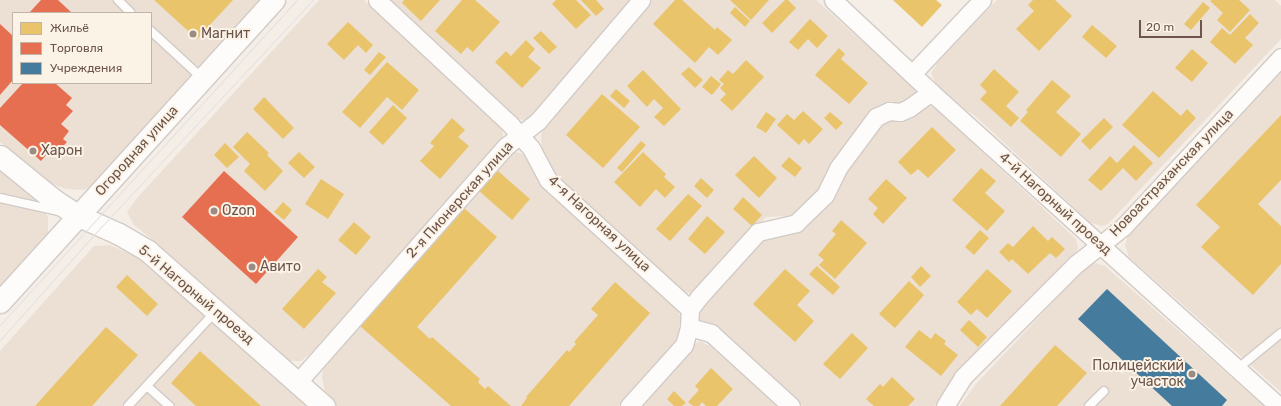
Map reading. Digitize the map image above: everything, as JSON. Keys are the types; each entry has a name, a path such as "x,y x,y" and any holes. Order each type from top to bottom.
{"street":[{"name":"Огородная улица","path":"0,302 274,0"},
{"name":"4-я Нагорная улица","path":"377,0 510,124 531,148 548,180 690,309"},
{"name":"2-я Пионерская улица","path":"297,383 505,147 538,121 641,0"},
{"name":"4-й Нагорный проезд","path":"833,0 931,92 1279,406"},
{"path":"912,74 982,0"},
{"name":"Новоастраханская улица","path":"945,406 963,376 1076,264 1101,246 1123,227 1281,57"},
{"path":"629,406 684,345 690,327 690,309 758,232 796,223 825,195 838,168 876,117 889,111 900,112 909,108 931,92"},
{"name":"5-й Нагорный проезд","path":"0,156 54,200 79,216 114,231 148,251 324,406"},
{"path":"690,327 711,333 791,406"}],"lane":[{"path":"118,0 130,12"},
{"path":"152,32 202,78"},
{"path":"0,198 79,216"},
{"path":"128,406 216,311"},
{"path":"1237,369 1281,333"},
{"path":"146,386 170,406"},
{"path":"1089,406 1104,391"}],"shaded area":[{"path":"0,0 266,0 97,187 81,190 66,189 50,183 0,142"},
{"path":"319,0 364,0 499,124 503,133 503,140 311,353 301,361 288,361 157,243 134,225 127,212 137,198"},
{"path":"391,0 633,0 532,118 523,120 513,118"},
{"path":"647,0 816,0 915,89 915,95 902,106 891,103 817,194 792,216 766,217 699,288 690,293 681,291 552,175 543,160 541,136 544,121"},
{"path":"997,0 1275,0 1281,6 1281,39 1108,224 1102,226 1091,223 973,114 960,108 937,86 931,73 938,62"},
{"path":"1281,71 1281,392 1129,257 1125,245 1130,229"},
{"path":"922,104 934,107 1076,239 1078,248 1073,258 958,374 935,406 803,406 716,328 706,324 700,319 697,310 760,241 797,232 830,196 844,169 878,124 901,117"},
{"path":"516,152 526,156 542,188 675,305 681,318 678,339 619,406 337,406 326,396 322,377 324,362 510,155"},
{"path":"0,170 40,203 48,217 48,233 0,286"},
{"path":"110,245 141,259 311,406 0,406 0,351 94,246"},
{"path":"1096,263 1105,266 1264,406 960,406 975,385 1088,265"},
{"path":"700,341 710,346 779,406 636,406 688,348"}],"building: Жильё":[{"path":"154,0 233,0 197,39"},
{"path":"404,0 440,0 421,21 402,3"},
{"path":"462,0 475,0 500,22 473,52 467,47 461,54 435,31"},
{"path":"556,0 576,0 591,15 576,29 552,4"},
{"path":"581,0 596,0 604,9 596,16"},
{"path":"675,0 682,0 715,30 717,27 732,40 718,55 709,47 695,63 653,24"},
{"path":"730,0 769,0 751,20"},
{"path":"785,0 788,0 796,8 772,33 762,23"},
{"path":"893,0 936,0 942,5 922,27"},
{"path":"1033,0 1055,0 1072,16 1039,51 1016,29 1034,11 1028,5"},
{"path":"1239,0 1250,10 1230,32 1217,20 1223,13 1210,1"},
{"path":"1203,2 1210,8 1191,30 1184,24"},
{"path":"735,7 750,21 745,27 730,13"},
{"path":"1250,14 1259,23 1245,38 1253,45 1235,64 1210,42 1222,28 1230,35"},
{"path":"810,19 828,36 817,48 808,39 798,50 789,42"},
{"path":"348,22 373,45 366,53 358,45 344,60 327,44"},
{"path":"1092,25 1117,46 1106,58 1082,37"},
{"path":"541,31 557,47 549,54 533,38"},
{"path":"526,40 535,49 528,57 541,68 522,88 495,62 506,51 511,56"},
{"path":"839,48 845,54 841,59 868,83 849,104 815,75"},
{"path":"1192,49 1208,63 1192,82 1175,68"},
{"path":"379,52 386,57 370,75 364,70"},
{"path":"746,60 764,77 732,111 720,100 726,94 720,88 724,84 719,80 728,70 733,74"},
{"path":"387,62 419,90 402,110 387,97 360,128 342,112"},
{"path":"689,67 703,80 695,88 681,74"},
{"path":"994,69 1019,92 1006,106 1019,118 1011,127 980,99 987,92 980,85"},
{"path":"643,70 681,109 664,126 654,117 663,108 654,99 647,107 627,86"},
{"path":"711,76 721,84 712,95 702,87"},
{"path":"1052,80 1071,96 1056,112 1081,134 1061,157 1020,121 1028,112 1026,110"},
{"path":"616,89 630,101 624,108 610,96"},
{"path":"1153,91 1181,116 1187,109 1196,118 1159,158 1122,125"},
{"path":"602,94 640,127 603,168 566,135"},
{"path":"264,97 294,128 283,139 253,109"},
{"path":"393,105 407,118 383,145 369,132"},
{"path":"803,111 823,129 809,144 804,139 799,145 777,125 787,114 794,120"},
{"path":"766,112 776,119 766,133 756,127"},
{"path":"830,112 843,123 836,130 824,118"},
{"path":"1281,115 1281,180 1258,204 1281,226 1281,264 1253,295 1201,247 1220,227 1196,205"},
{"path":"452,118 465,130 458,137 469,146 440,179 420,161 434,146 430,143"},
{"path":"1104,118 1113,127 1090,150 1081,141"},
{"path":"932,127 956,150 928,178 918,169 911,175 898,162"},
{"path":"247,132 269,153 267,155 283,171 265,191 244,171 250,164 233,147"},
{"path":"641,141 646,145 622,172 617,168"},
{"path":"225,143 239,157 227,168 214,155"},
{"path":"1134,145 1153,163 1136,181 1123,168 1101,191 1088,180 1110,156 1117,163"},
{"path":"299,152 315,167 304,178 288,163"},
{"path":"643,152 666,174 664,177 675,187 665,198 656,189 640,207 614,182"},
{"path":"754,156 777,178 759,198 735,175"},
{"path":"789,157 802,168 795,177 781,166"},
{"path":"981,168 996,181 985,193 1005,211 987,231 952,200"},
{"path":"498,171 530,199 512,220 479,191"},
{"path":"701,178 714,190 707,198 694,186"},
{"path":"321,179 344,194 328,219 305,204"},
{"path":"886,179 907,198 883,224 873,214 878,208 868,199"},
{"path":"688,194 702,206 670,241 656,229"},
{"path":"743,197 762,215 752,226 733,209"},
{"path":"283,202 292,210 284,220 274,212"},
{"path":"464,208 497,237 417,327 430,339 432,337 480,379 478,382 485,389 488,386 511,406 451,406 360,326"},
{"path":"707,216 725,232 705,254 688,239"},
{"path":"841,220 867,243 835,279 819,265 824,260 818,255 836,234 832,231"},
{"path":"354,222 371,237 356,255 338,240"},
{"path":"1033,226 1048,241 1052,237 1065,249 1056,258 1050,253 1028,274 1012,259 1009,262 999,252 1008,243 1013,247"},
{"path":"980,230 989,238 974,255 965,247"},
{"path":"817,266 840,287 833,295 809,274"},
{"path":"921,266 931,276 920,287 911,277"},
{"path":"318,269 327,277 322,282 336,293 304,329 282,309"},
{"path":"785,269 810,291 797,305 814,321 795,342 753,304"},
{"path":"987,269 1012,291 987,318 977,309 971,315 957,302"},
{"path":"127,275 158,304 147,316 116,287"},
{"path":"909,281 924,295 895,328 879,314"},
{"path":"615,282 650,313 569,406 521,406 527,398 526,397 567,350 569,352 576,344 574,342 598,315 591,309"},
{"path":"969,320 987,337 978,347 960,330"},
{"path":"106,327 138,355 92,406 35,406"},
{"path":"919,330 931,339 935,333 946,341 944,344 958,355 941,376 905,347"},
{"path":"852,333 868,348 840,379 823,364"},
{"path":"1055,345 1087,373 1057,406 1000,406"},
{"path":"200,351 261,406 196,406 171,383"},
{"path":"711,368 733,389 717,406 706,406 702,402 699,406 693,406 688,402 699,390 695,386"},
{"path":"892,377 915,399 908,406 874,406 866,399 880,384 883,387"},
{"path":"674,391 686,403 682,406 674,406 667,399"}],"building: Торговля":[{"path":"41,0 58,0 71,12 30,12"},
{"path":"0,24 12,35 12,81 0,95"},
{"path":"22,84 56,84 72,98 66,105 73,111 61,124 69,131 63,139 67,142 58,152 53,147 41,161 0,125 0,108"},
{"path":"224,171 298,237 256,284 182,217"}],"building: Учреждения":[{"path":"1107,289 1227,400 1222,406 1172,406 1078,319"}],"tram line":[{"path":"0,325 297,0"},
{"path":"0,340 103,225 313,0"}],"place":[{"name":"Магнит","path":"193,34"},
{"name":"Харон","path":"33,151"},
{"name":"Ozon","path":"214,211"},
{"name":"Авито","path":"252,267"},
{"name":"Полицейский участок","path":"1192,374"}]}
